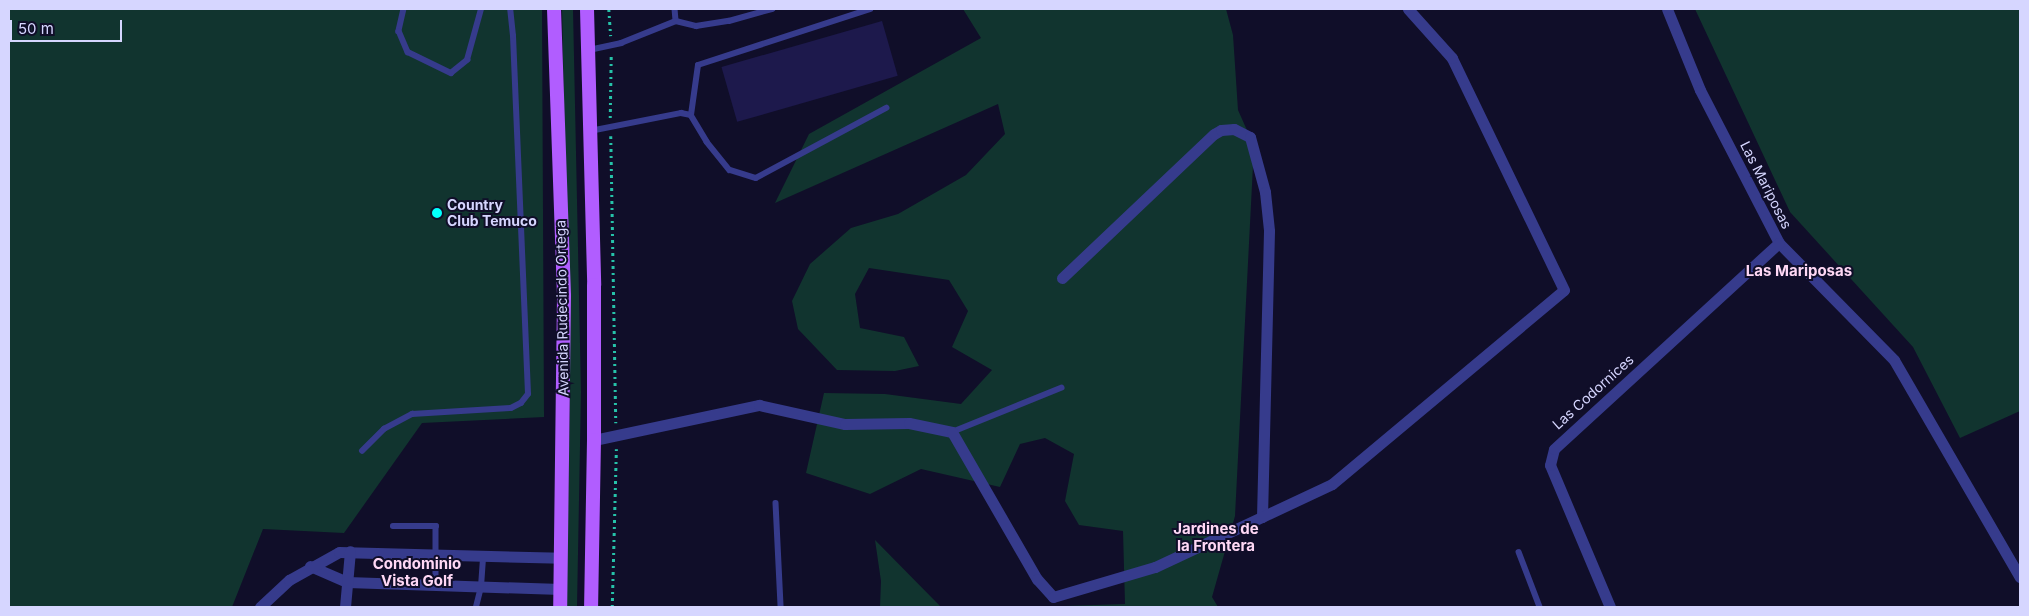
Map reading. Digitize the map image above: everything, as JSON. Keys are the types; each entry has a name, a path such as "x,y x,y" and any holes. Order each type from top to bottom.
{"main road":[{"name":"Avenida Rudecindo Ortega","path":"554,9 564,296 560,607"},
{"path":"587,9 594,440 591,607"}],"street":[{"path":"594,440 759,405 845,424 909,423 952,432 1037,579 1053,597 1154,567 1332,484 1564,290 1452,58 1408,9"},
{"name":"Las Mariposas","path":"1668,9 1700,90 1779,243 1894,360 2020,577"},
{"path":"1062,278 1214,134 1221,130 1234,129 1250,137 1264,182 1269,231 1262,516"},
{"name":"Las Codornices","path":"1610,607 1550,465 1554,449 1779,243"},
{"path":"345,607 350,551"},
{"path":"260,607 289,580 310,566 339,552 561,558"},
{"path":"310,566 347,582 560,589"}],"lane":[{"path":"404,9 399,31 408,52 451,73 467,60 481,9"},
{"path":"362,451 384,429 412,414 510,408 521,403 528,394 513,36 510,9"},
{"path":"675,9 676,20"},
{"path":"588,50 611,46 676,20 696,26 729,21 772,9"},
{"path":"870,9 698,65 691,115 708,142 730,170 756,178 886,108"},
{"path":"590,130 610,128 680,113 691,115"},
{"path":"952,432 1061,388"},
{"path":"776,503 780,607"},
{"path":"393,526 436,526 436,585"},
{"path":"1519,552 1540,607"},
{"path":"476,607 481,587 483,557"}],"path":[{"path":"609,9 616,435 612,607"}],"green space":[{"path":"9,9 542,9 544,417 422,423 344,533 263,529 232,607 9,607"},
{"path":"562,9 573,9 581,392 577,607 566,607 570,393"},
{"path":"963,9 1226,9 1233,35 1238,110 1254,146 1235,516 1212,597 1218,607 1033,607 1125,604 1123,531 1079,525 1065,501 1074,454 1045,438 1020,444 1000,487 921,469 870,494 806,473 824,393 885,394 961,404 992,370 952,347 968,311 949,280 869,268 855,294 860,328 904,337 919,366 895,371 837,370 798,329 792,301 810,264 851,228 898,214 966,175 1005,134 998,104 775,203 809,134 981,38"},
{"path":"1695,9 2020,9 2020,411 1960,438 1913,347 1790,212"},
{"path":"875,540 941,607 880,607 881,581"}],"building":[{"path":"882,21 898,76 737,122 721,67"}],"place":[{"name":"Country Club Temuco","path":"437,213"}],"district":[{"name":"Las Mariposas","path":"1799,271"},
{"name":"Jardines de la Frontera","path":"1216,536"},
{"name":"Condominio Vista Golf","path":"417,572"}]}
